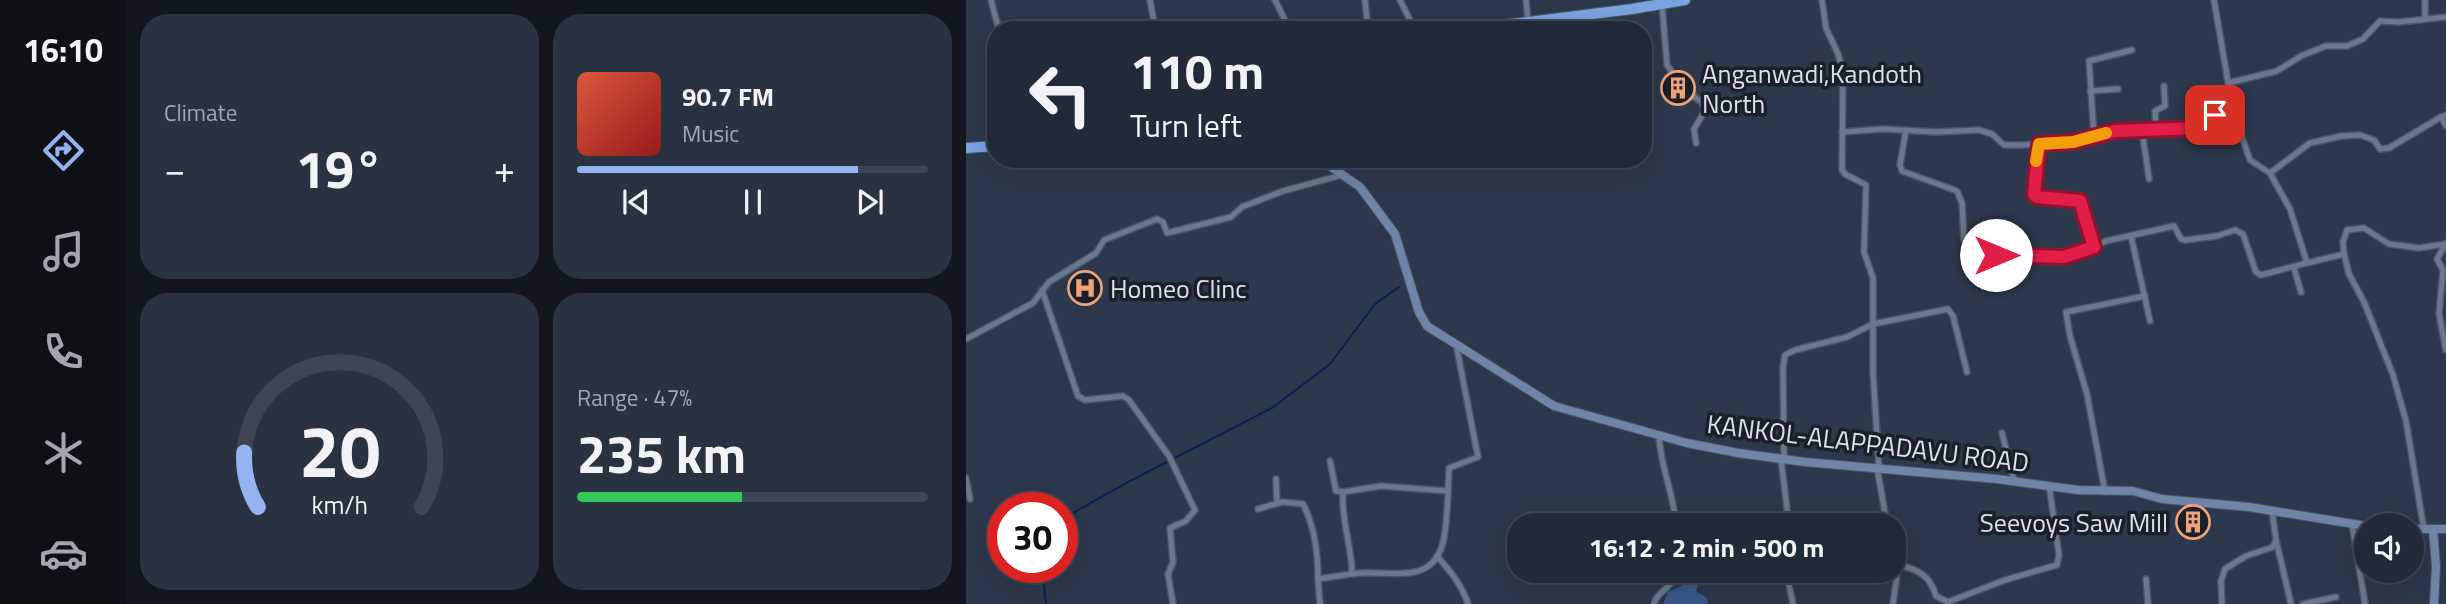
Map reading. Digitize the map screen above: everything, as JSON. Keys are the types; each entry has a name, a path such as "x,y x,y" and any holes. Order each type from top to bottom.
{"highway":[{"path":"1542,21 1685,0"},
{"path":"966,148 987,147"}],"main road":[{"name":"KANKOL-ALAPPADAVU ROAD","path":"1332,168 1360,187 1395,234 1419,312 1427,326 1554,406 1659,435 1738,453 2105,492 2133,491 2162,499 2249,507 2352,524"},
{"path":"2424,530 2446,529"},
{"path":"2428,530 2436,566 2434,604"}],"street":[{"path":"991,0 997,21"},
{"path":"1150,0 1152,21"},
{"path":"1276,0 1286,21"},
{"path":"1365,0 1367,21"},
{"path":"1399,0 1410,21"},
{"path":"1526,0 1529,21"},
{"path":"1822,0 1826,28 1843,71 1842,170 1866,185 1864,252 1872,278 1878,468 1885,513"},
{"path":"2214,0 2233,111 2250,160 2270,173 2290,209 2307,263"},
{"path":"2425,0 2425,19"},
{"path":"1658,3 1667,65 1678,81 1691,88 1695,97 1702,102 1704,111 1694,129 1696,143"},
{"path":"2228,83 2277,71 2301,56 2326,47 2347,46 2363,39 2380,21 2399,22 2446,17"},
{"path":"2094,136 2089,61 2132,50"},
{"path":"2156,130 2155,111 2165,106 2164,86"},
{"path":"2090,91 2118,89"},
{"path":"1842,132 1883,129 1936,132 1979,130 1992,134 2004,145 2039,144 2073,142 2115,131 2199,128 2215,115 2233,111"},
{"path":"2270,173 2310,143 2360,135 2374,140 2380,149 2389,148 2444,116 2446,126"},
{"path":"1906,130 1900,165 1902,171 1957,191 1962,203 1964,240 1983,255 2064,257 2106,242 2171,226 2174,226 2180,239 2185,240 2217,236 2235,230 2243,234 2256,272 2261,275 2344,254"},
{"path":"2141,130 2150,179"},
{"path":"2039,144 2034,194 2037,197 2080,201 2094,247"},
{"path":"966,338 1032,303 1049,282 1096,253 1104,240 1118,233 1157,219 1163,222 1167,233 1231,217 1242,207 1283,191 1342,175"},
{"path":"2428,530 2406,421 2396,387 2364,302 2349,274 2343,242 2347,230 2364,228 2389,244 2419,248 2446,244"},
{"path":"2131,236 2150,321"},
{"path":"2446,244 2437,259 2443,270 2439,314 2446,350"},
{"path":"2294,268 2301,292"},
{"path":"1042,290 1078,396 1085,400 1125,397 1171,459 1195,510 1186,521 1170,528 1173,562 1168,574 1173,604"},
{"path":"2105,492 2087,394 2066,312 2145,296"},
{"path":"1788,513 1783,459 1784,355 1847,337 1873,324 1948,309 1958,336 1966,372"},
{"path":"1318,579 1352,574 1414,574 1424,570 1437,556 1444,539 1449,468 1478,457 1456,344"},
{"path":"2001,433 2014,481"},
{"path":"1659,435 1662,466 1675,513"},
{"path":"1330,461 1336,491 1381,486 1448,491"},
{"path":"966,478 970,499"},
{"path":"1276,479 1277,503"},
{"path":"1906,567 1925,574 1936,596 1948,602 2005,580 2057,565 2059,555 2049,485"},
{"path":"1343,492 1345,527 1352,553 1352,574"},
{"path":"1258,509 1277,503 1303,504 1312,524 1317,549 1320,604"},
{"path":"2272,511 2291,604"},
{"path":"2352,524 2365,604"},
{"path":"2222,604 2221,581 2225,569 2246,556 2273,547 2276,540"},
{"path":"1437,556 1465,593 1468,604"},
{"path":"2146,579 2148,604"},
{"path":"1654,604 1657,596 1670,587 1671,583"},
{"path":"1789,583 1793,604"},
{"path":"1893,604 1896,583"},
{"path":"2303,604 2336,597"}],"shaded area":[{"path":"1683,583 1697,583 1696,591 1707,598 1708,604 1663,604 1668,592"}],"waterway":[{"path":"1078,510 1272,408 1330,364 1375,304 1399,287"},
{"path":"1044,583 1046,604"}],"slow traffic":[{"path":"2036,161 2039,144 2073,142 2106,133"}],"place":[{"name":"Anganwadi,Kandoth North","path":"1678,88"},
{"name":"Homeo Clinc","path":"1085,288"},
{"name":"Seevoys Saw Mill","path":"2193,522"}],"route":[{"path":"1996,255 2064,257 2094,247 2080,201 2037,197 2034,194 2039,144 2073,142 2115,131 2199,128 2215,115"}]}
